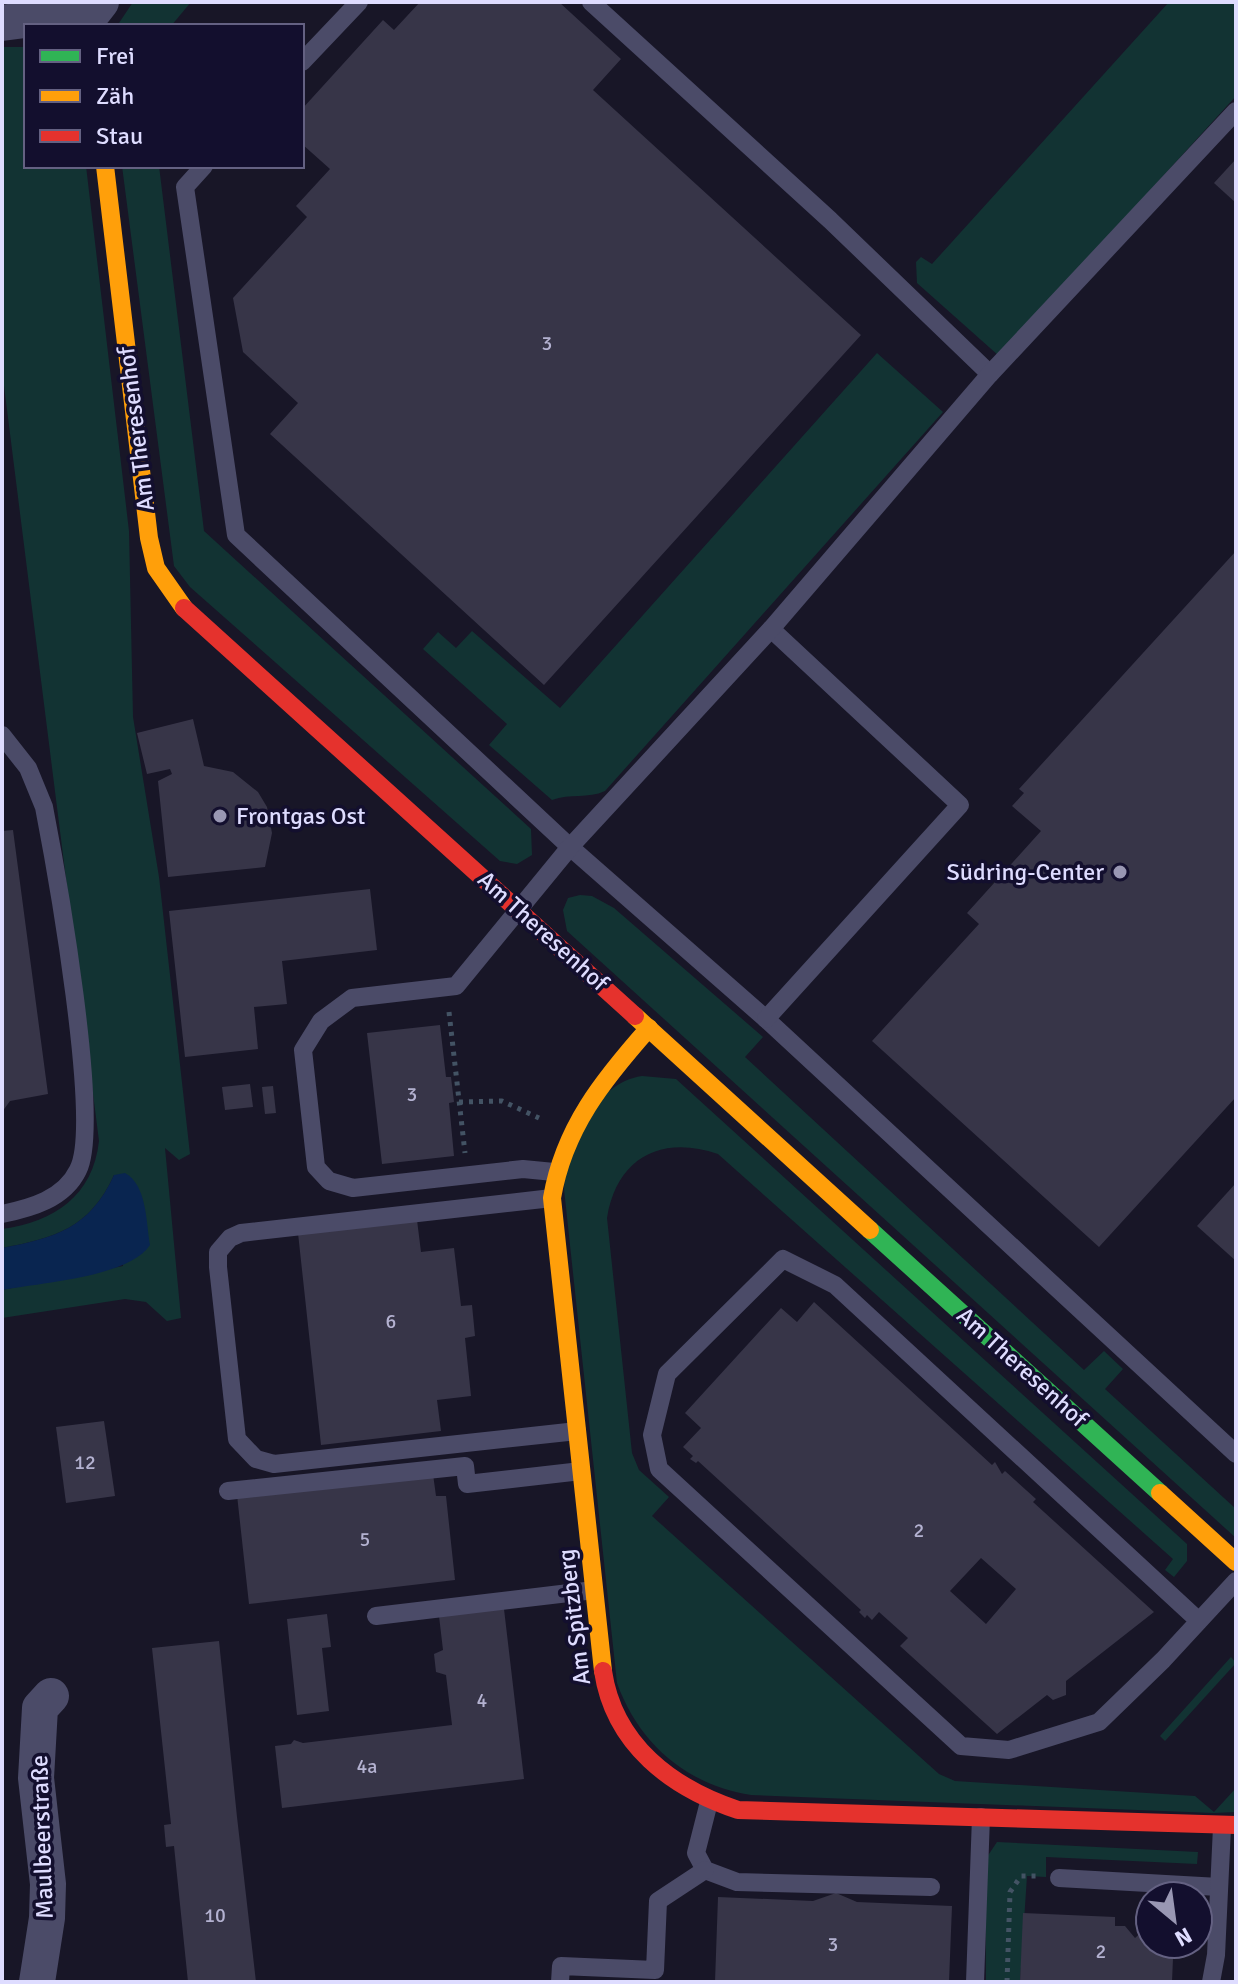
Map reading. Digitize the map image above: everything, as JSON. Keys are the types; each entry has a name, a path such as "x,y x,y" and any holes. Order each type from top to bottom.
{"street":[{"path":"2,23 96,13"},
{"name":"Am Theresenhof","path":"105,168 149,538 156,568 177,601 519,908 1236,1562"},
{"name":"Am Spitzberg","path":"649,1028 593,1090 567,1135 554,1172 552,1198 594,1590 610,1704 633,1745 655,1769 681,1789 709,1802 738,1810 1229,1826"},
{"name":"Maulbeerstraße","path":"37,1982 47,1918 48,1884 36,1778 40,1708 51,1696"}],"lane":[{"path":"304,60 359,2"},
{"path":"591,2 830,220 990,374"},
{"path":"554,1172 523,1169 353,1188 329,1181 316,1167 303,1050 321,1021 352,998 456,986 570,847 771,629 990,374 1236,111"},
{"path":"202,168 185,187 236,535 570,847 766,1019 1236,1454"},
{"path":"766,1019 960,805 771,629"},
{"path":"2,735 28,768 44,807 81,1062 86,1149 78,1172 62,1191 34,1207 2,1214"},
{"path":"552,1198 241,1233 230,1238 218,1252 218,1267 237,1439 256,1459 274,1464 577,1431"},
{"path":"1199,1621 835,1285 783,1259 667,1374 652,1435 659,1469 961,1746 1009,1750 1099,1722 1199,1621 1236,1581"},
{"path":"228,1491 465,1466 467,1484 581,1471"},
{"path":"376,1616 594,1590"},
{"path":"709,1802 696,1853 705,1870 737,1882 931,1887"},
{"path":"975,1982 981,1817"},
{"path":"1211,1982 1219,1887 1229,1826"},
{"path":"560,1982 561,1966 655,1970 658,1901 705,1870"},
{"path":"1059,1878 1219,1887"}],"path":[{"path":"447,987 467,1175"},
{"path":"459,1102 502,1101 521,1107 567,1135"},
{"path":"1007,1982 1010,1892 1021,1876 1059,1878"}],"green space":[{"path":"133,2 191,2 173,24 118,24"},
{"path":"1169,2 1236,2 1236,96 999,356 917,283 916,262 921,257 932,264"},
{"path":"2,47 24,47 24,168 86,168 129,531 133,717 159,877 190,1154 179,1160 165,1148 181,1318 167,1321 146,1302 125,1299 2,1318 2,1290 123,1266 114,1175 94,1207 69,1228 38,1240 2,1248 2,1229 54,1213 79,1191 89,1177 99,1141 2,370"},
{"path":"122,168 159,168 204,531 531,829 532,855 517,864 500,861 190,587 174,566"},
{"path":"877,353 943,412 605,791 552,800 489,745 507,724 423,649 438,632 456,648 472,631 560,708"},
{"path":"592,896 614,908 763,1037 745,1057 1084,1370 1104,1351 1123,1369 1105,1389 1236,1509 1236,1538 567,931 563,910 568,898"},
{"path":"642,1076 676,1079 1187,1544 1187,1561 1174,1577 1165,1570 1173,1559 718,1154 678,1147 645,1156 632,1166 612,1197 607,1218 632,1453 639,1470 669,1497 652,1516 939,1774 955,1781 1195,1796 1214,1812 1236,1788 1236,1812 1214,1813 751,1795 706,1782 668,1758 652,1743 626,1705 617,1683 564,1189 571,1154 586,1119 597,1103 625,1081"},
{"path":"1231,1657 1236,1663 1165,1741 1160,1736"},
{"path":"997,1842 1198,1852 1197,1864 1046,1857 1046,1877 1027,1876 1020,1982 986,1982 985,1860"}],"water":[{"path":"125,1173 138,1186 146,1215 150,1245 139,1256 124,1265 82,1277 2,1290 2,1248 38,1240 69,1228 94,1207 114,1175"}],"building":[{"path":"420,2 559,2 621,59 593,90 861,335 544,685 270,434 298,403 243,352 233,298 307,217 296,206 330,169 304,146 304,107 383,20 394,30"},
{"path":"1236,159 1236,203 1214,183"},
{"name":"Südring-Center","path":"1236,551 1236,1097 1099,1247 872,1041 979,924 967,913 1041,831 1012,806 1024,793 1019,789"},
{"path":"193,719 204,766 233,772 258,792 267,807 272,833 265,867 168,877 158,781 172,774 170,769 147,774 137,733"},
{"path":"13,830 48,1094 10,1101 2,1112 2,831"},
{"path":"370,889 377,950 282,961 287,1004 254,1007 258,1049 185,1057 169,911"},
{"path":"440,1025 446,1077 451,1077 454,1102 449,1103 454,1156 382,1164 367,1033"},
{"path":"250,1084 253,1107 225,1110 222,1087"},
{"path":"273,1086 276,1113 265,1114 262,1087"},
{"path":"1236,1183 1236,1261 1197,1226"},
{"path":"417,1220 421,1252 454,1248 461,1306 472,1305 475,1336 465,1338 471,1396 437,1400 441,1431 321,1445 298,1233"},
{"path":"814,1302 992,1465 995,1462 1002,1474 1005,1471 1036,1499 1033,1502 1154,1612 1066,1681 1066,1695 1053,1700 1047,1695 997,1734 900,1646 908,1638 879,1612 872,1620 867,1615 865,1618 859,1612 861,1610 698,1461 696,1463 690,1459 693,1456 683,1447 701,1428 685,1413 781,1308 797,1322","holes":["981,1558 1016,1589 986,1624 950,1591"]},
{"path":"104,1421 115,1496 66,1503 56,1427"},
{"path":"433,1474 436,1496 446,1496 455,1580 249,1604 237,1495"},
{"path":"504,1609 524,1779 282,1808 275,1746 291,1744 294,1740 303,1743 452,1725 446,1675 436,1672 434,1654 443,1650 439,1616"},
{"path":"327,1614 331,1647 322,1648 329,1711 297,1715 287,1619"},
{"path":"219,1641 256,1982 188,1982 174,1846 166,1847 164,1825 171,1824 152,1648"},
{"path":"836,1893 857,1902 952,1906 949,1982 715,1982 718,1897 813,1901"},
{"path":"1023,1913 1115,1917 1115,1926 1125,1926 1134,1937 1134,1960 1173,1960 1172,1982 1020,1982"}],"traffic: fast":[{"path":"870,1230 1160,1493"}],"traffic: slow":[{"path":"105,168 149,538 156,568 184,608"},
{"path":"635,1016 870,1230"},
{"path":"603,1671 552,1198 566,1149 576,1127 601,1086 649,1028"},
{"path":"1160,1493 1236,1562"}],"traffic: jam":[{"path":"184,608 635,1016"},
{"path":"603,1671 619,1721 650,1760 691,1789 738,1810 1236,1825"}],"place":[{"name":"Frontgas Ost","path":"220,816"},
{"name":"Südring-Center","path":"1120,872"}]}
